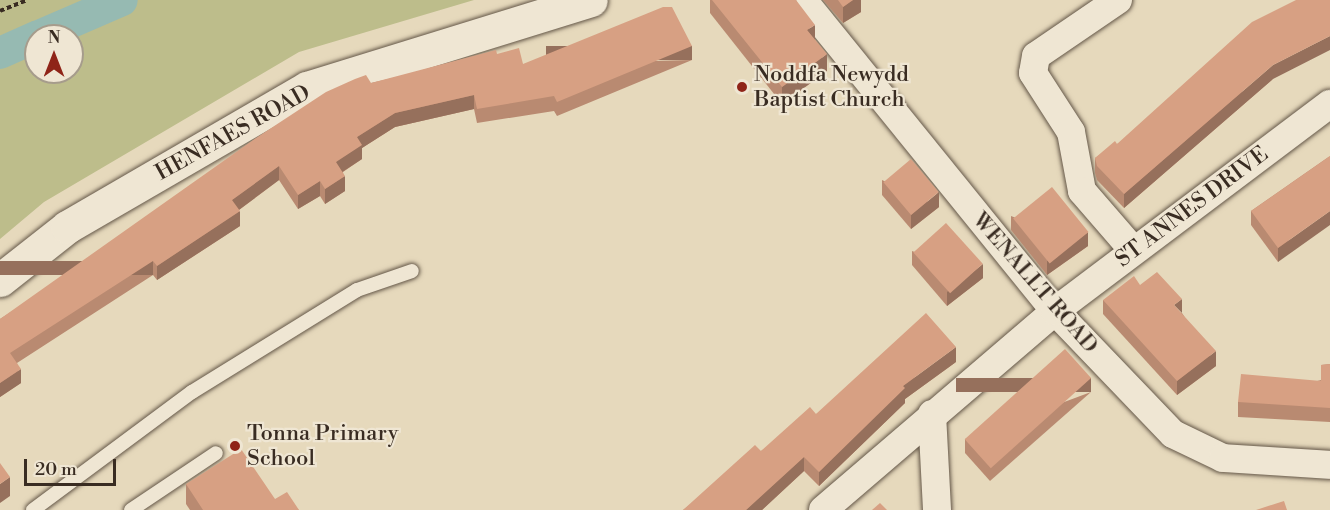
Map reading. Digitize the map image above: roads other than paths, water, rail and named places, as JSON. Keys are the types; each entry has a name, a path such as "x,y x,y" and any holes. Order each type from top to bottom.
{"main road":[{"name":"HENFAES ROAD","path":"0,280 67,227 307,88 591,0"}],"street":[{"name":"WENALLT ROAD","path":"803,0 1055,311 1173,434 1223,458 1330,465"},
{"path":"1118,0 1036,56 1033,73 1071,132 1082,191 1134,251"},
{"name":"ST ANNES DRIVE","path":"823,510 932,414 1055,311 1330,104"},
{"path":"932,414 937,510"}],"lane":[{"path":"33,510 192,393 357,291 412,271"},
{"path":"131,510 216,453"}],"waterway":[{"path":"67,24 122,0"},
{"path":"0,53 24,42"}],"place":[{"name":"Noddfa Newydd Baptist Church","path":"742,87"},
{"name":"Tonna Primary School","path":"235,446"}]}
